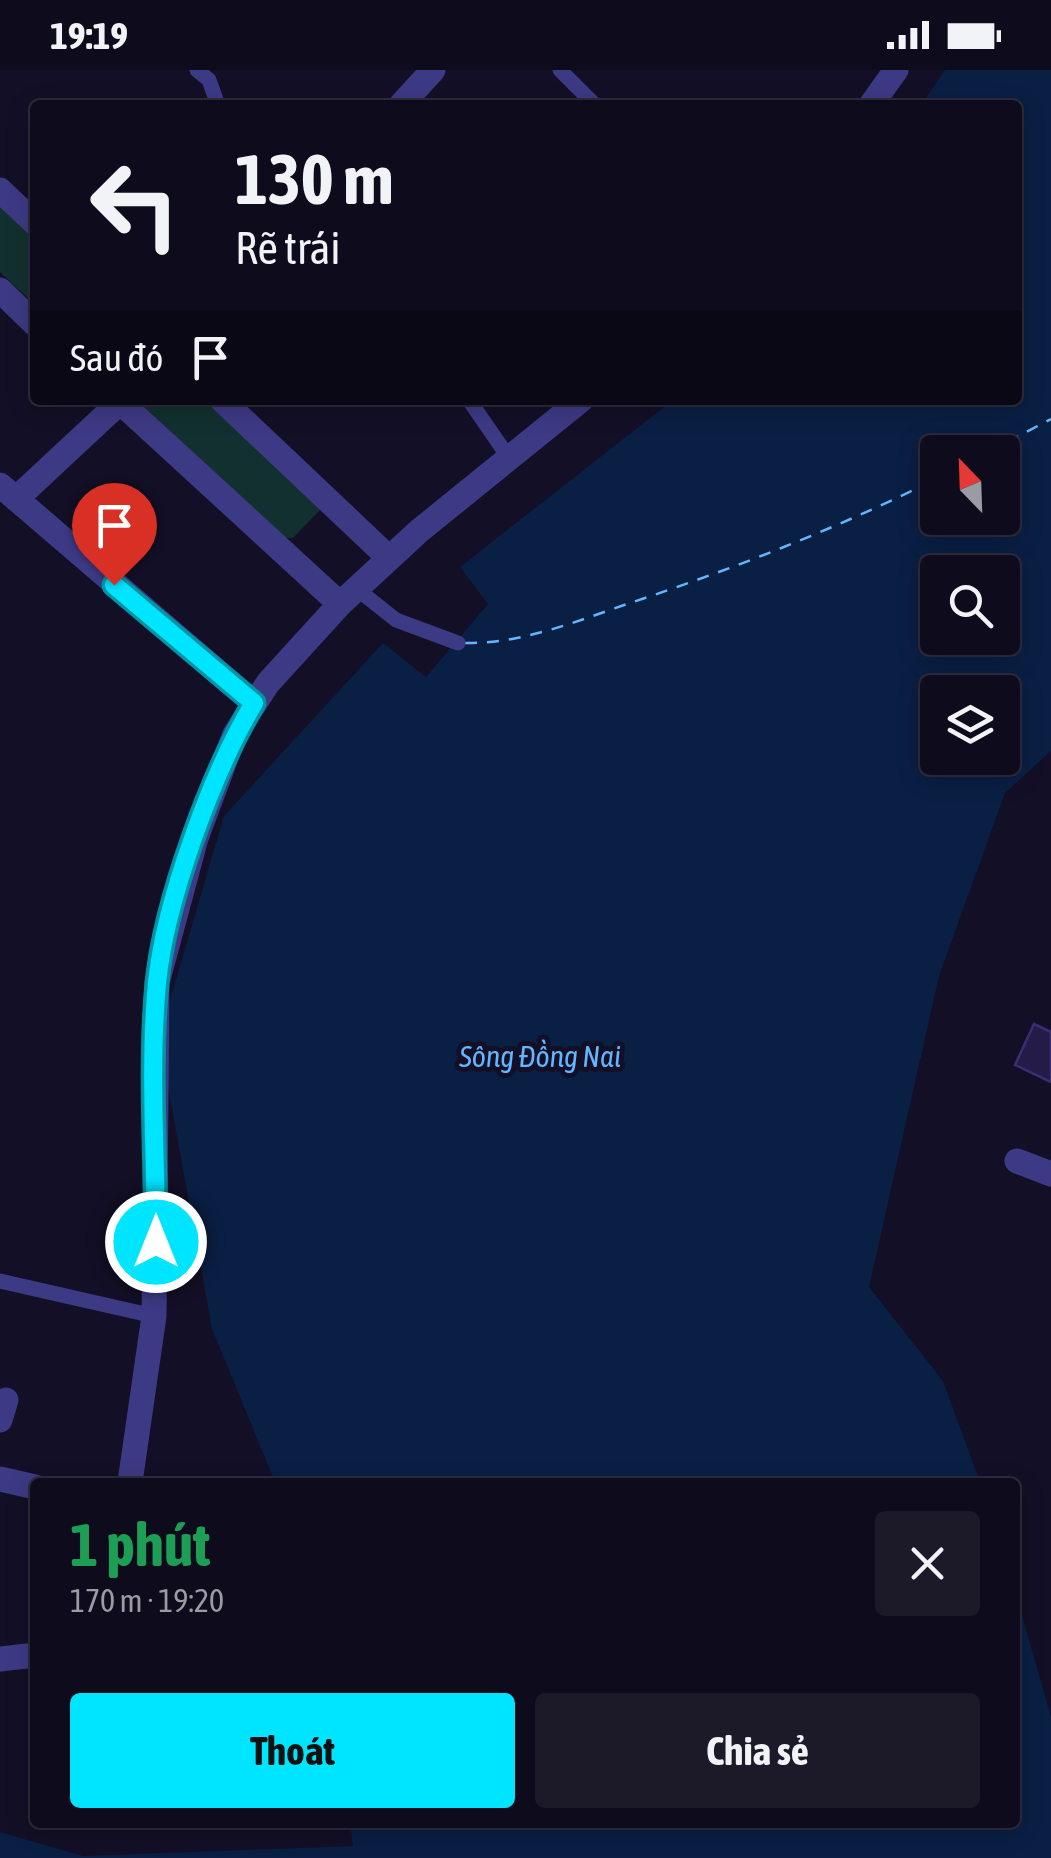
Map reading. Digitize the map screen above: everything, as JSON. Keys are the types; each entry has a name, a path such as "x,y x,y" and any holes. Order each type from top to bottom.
{"street":[{"path":"406,100 433,70"},
{"path":"875,100 896,70"},
{"path":"0,190 30,218"},
{"path":"0,290 30,319"},
{"path":"114,405 8,492 254,703"},
{"path":"124,405 349,596"},
{"path":"227,405 390,558"},
{"path":"131,1478 154,1316 155,1048 161,955 196,838 235,734 254,703 349,596 575,405"},
{"path":"1017,1161 1051,1174"},
{"path":"0,1479 30,1486"},
{"path":"0,1660 30,1656"}],"lane":[{"path":"197,70 209,80 216,100"},
{"path":"560,70 590,100"},
{"path":"472,405 509,458"},
{"path":"349,596 396,620 458,642"},
{"path":"0,1281 154,1316"}],"green space":[{"path":"0,204 30,232 30,300 0,272"},
{"path":"142,405 214,405 318,501 320,510 293,538 285,538"}],"water":[{"name":"Sông Đồng Nai","path":"945,70 1051,70 1051,751 1005,793 939,976 869,1287 943,1381 979,1478 273,1478 212,1329 159,1037 224,816 383,643 426,677 488,604 460,567 667,405 1022,405 1022,100 924,100"},
{"path":"1020,1608 1051,1717 1051,1858 0,1858 0,1832 83,1856 353,1846 351,1828 1020,1828"}],"building":[{"path":"1034,1024 1051,1032 1051,1082 1015,1065"}],"ferry route":[{"path":"1020,435 1051,419"},
{"path":"465,643 547,631 667,591 824,531 920,487"}],"route":[{"path":"114,585 254,703 235,734 196,838 161,955 155,1064 156,1242"}]}
